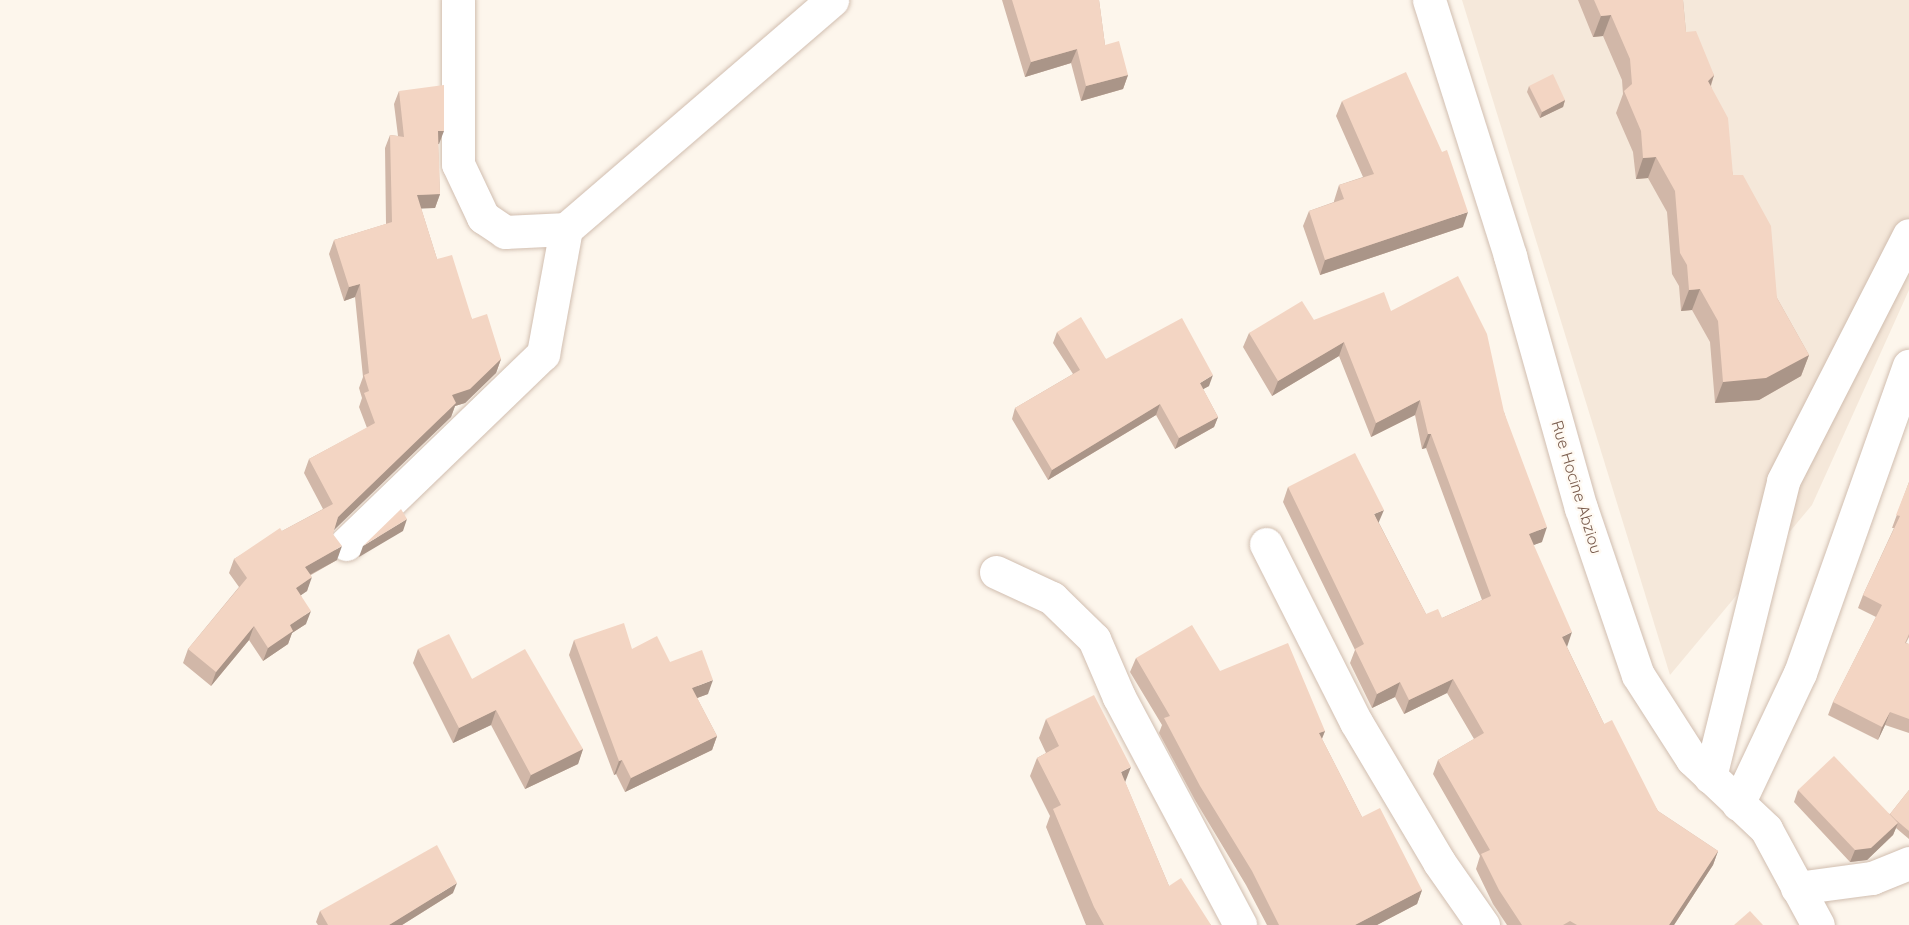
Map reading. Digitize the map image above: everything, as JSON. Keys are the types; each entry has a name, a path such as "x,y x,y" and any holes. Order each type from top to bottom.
{"street":[{"path":"458,0 458,164 483,217 505,232 566,229 831,0"},
{"name":"Rue Hocine Abziou","path":"1429,0 1510,256 1581,508 1638,675 1692,759 1766,829 1818,925"},
{"path":"346,544 543,354 566,229"},
{"path":"1710,777 1783,481 1909,235"},
{"path":"1738,804 1800,672 1909,366"},
{"path":"1266,544 1356,722 1439,862 1483,925"},
{"path":"996,572 1052,598 1094,639 1119,697 1240,925"},
{"path":"1797,888 1872,878 1909,863"}],"shaded area":[{"path":"1462,0 1909,0 1909,290 1812,505 1670,675"}],"building":[{"path":"1012,0 1099,0 1105,45 1119,41 1128,75 1086,86 1077,49 1031,62"},
{"path":"1594,0 1683,0 1686,32 1696,31 1714,75 1708,81 1728,118 1733,175 1743,175 1771,226 1777,298 1809,355 1766,378 1723,382 1718,321 1700,289 1689,290 1687,265 1680,253 1675,191 1656,157 1643,158 1641,131 1624,91 1632,84 1630,59 1611,15 1601,16"},
{"path":"1406,72 1442,152 1447,150 1468,212 1325,260 1309,211 1344,199 1339,185 1374,174 1342,101"},
{"path":"1553,74 1565,100 1542,112 1529,86"},
{"path":"444,85 444,131 438,131 440,194 417,195 437,259 452,255 472,319 487,314 501,359 470,389 452,395 456,403 338,517 333,534 342,546 305,567 312,577 296,588 311,611 290,625 293,631 268,648 254,626 216,672 188,649 247,578 234,559 280,528 282,531 333,504 309,459 375,423 364,393 369,391 364,375 369,373 360,284 349,287 334,240 392,222 390,135 404,137 399,91"},
{"path":"1458,276 1487,334 1504,412 1547,527 1529,534 1572,632 1562,637 1604,724 1612,720 1658,811 1718,851 1669,925 1577,925 1570,921 1563,925 1522,925 1499,890 1481,854 1490,850 1438,760 1484,733 1453,679 1409,700 1400,682 1377,694 1355,649 1364,644 1288,487 1355,453 1384,510 1374,514 1426,614 1438,609 1442,618 1491,596 1431,434 1428,434 1420,400 1376,423 1344,342 1278,381 1249,333 1302,301 1314,320 1384,292 1391,311"},
{"path":"1081,317 1106,359 1182,318 1213,375 1200,383 1218,417 1179,438 1160,404 1052,470 1015,408 1080,370 1057,332"},
{"path":"1909,482 1909,634 1905,643 1909,644 1909,719 1890,712 1882,727 1833,702 1882,605 1863,595 1900,516 1896,515"},
{"path":"401,509 407,519 363,546"},
{"path":"624,623 632,649 657,636 670,662 702,650 713,680 692,688 717,736 631,778 622,760 619,761 574,640"},
{"path":"1192,625 1220,671 1288,643 1325,731 1319,733 1362,817 1380,808 1422,890 1355,925 1279,925 1252,871 1200,786 1164,718 1170,716 1136,658"},
{"path":"449,634 472,679 525,649 583,749 531,775 496,710 459,728 418,649"},
{"path":"1094,695 1131,767 1121,772 1169,886 1181,878 1211,925 1104,925 1094,907 1053,809 1061,805 1037,758 1059,746 1046,719"},
{"path":"1834,756 1898,823 1871,848 1855,850 1798,790"},
{"path":"1909,790 1909,831 1890,814"},
{"path":"437,845 457,883 389,925 328,925 320,911"},
{"path":"1750,911 1763,925 1734,925"}]}
